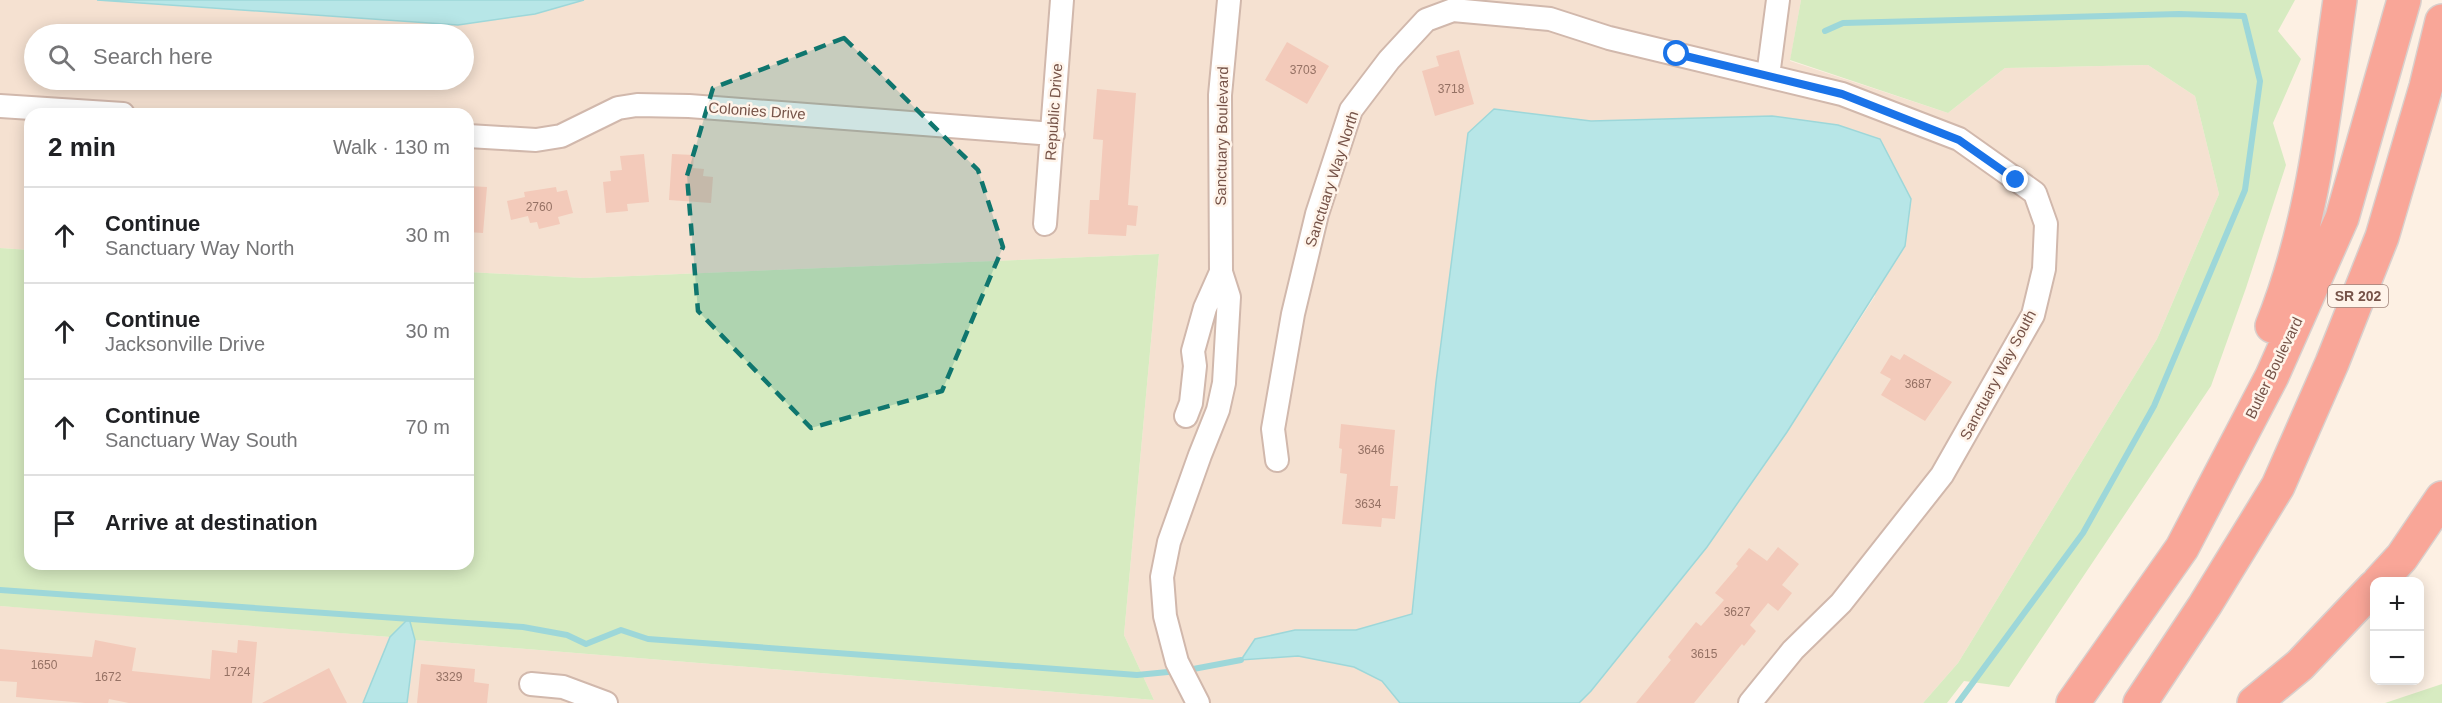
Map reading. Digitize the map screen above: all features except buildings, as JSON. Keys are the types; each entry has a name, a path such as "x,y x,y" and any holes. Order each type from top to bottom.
{"highway":[{"path":"2071,703 2101,643 2195,486 2244,395 2286,292 2313,190 2340,0"},
{"name":"Butler Boulevard","path":"2071,703 2182,548 2272,376 2342,218 2404,0"},
{"name":"SR 202","path":"2140,703 2278,486 2332,363 2382,237 2426,87 2442,21"},
{"path":"2384,577 2402,558 2442,498"},
{"path":"2254,703 2300,665 2370,590"}],"street":[{"name":"Republic Drive","path":"1045,224 1062,0"},
{"name":"Sanctuary Boulevard","path":"1195,700 1177,662 1165,616 1162,577 1169,542 1218,410 1224,383 1229,297 1221,272 1220,95 1229,0"},
{"path":"1768,76 1778,0"},
{"name":"Sanctuary Way North","path":"1277,460 1274,429 1293,314 1317,214 1352,110 1389,60 1426,20 1453,10 1550,18 1609,38 1842,94"},
{"name":"Sanctuary Way South","path":"1750,703 1793,650 1841,603 1942,476 2033,315 2044,269 2046,224 2035,193 1959,140 1842,94"},
{"name":"Colonies Drive","path":"474,136 536,140 561,136 618,108 637,105 689,106 1053,134"},
{"path":"0,106 31,108"},
{"name":"Sanctuary Boulevard","path":"1200,454 1191,424 1186,416 1191,403 1195,366 1193,350 1205,308 1221,272"},
{"path":"531,684 563,687 606,703"}],"highlighted area":[{"path":"844,38 978,170 1003,247 942,391 811,428 698,311 687,176 713,88"}],"shaded area":[{"path":"0,0 1801,0 1790,61 1948,113 2005,68 2148,65 2195,96 2219,194 2157,339 1958,663 1923,703 1579,703 1707,547 1787,432 1875,296 1838,125 1772,116 1591,121 1495,109 1468,133 1436,382 1412,614 1356,630 1295,630 1241,660 1298,656 1354,667 1382,681 1400,703 407,703 415,640 1154,700 1124,635 1159,254 584,278 474,272 474,108 24,108 24,250 0,248"},
{"path":"0,606 390,637 363,703 0,703"}],"green space":[{"path":"1801,0 2295,0 2278,31 2301,59 2273,123 2286,165 2211,386 2009,687 1964,681 1947,703 1923,703 1958,663 2157,339 2219,194 2195,96 2148,65 2005,68 1948,113 1790,60"},
{"path":"0,248 24,250 24,570 474,570 474,272 584,278 1159,254 1124,635 1154,700 415,640 408,618 390,637 0,606"},
{"path":"2442,684 2442,703 2385,703"}],"water":[{"path":"97,0 584,0 535,14 465,24"},
{"path":"1494,109 1591,121 1772,116 1838,125 1880,139 1911,199 1905,246 1787,432 1707,547 1579,703 1400,703 1382,681 1354,667 1298,656 1241,660 1255,639 1295,630 1356,630 1412,614 1436,382 1468,133"},
{"path":"409,618 415,640 407,703 363,703 390,637"}],"waterway":[{"path":"1825,31 1843,23 2179,14 2244,16 2260,81 2245,190 2154,406 2083,533 1958,703"},
{"path":"0,590 523,627 567,635 586,644 621,630 648,639 1137,675 1178,671"},
{"path":"1188,670 1241,660"}],"route":[{"path":"1677,54 1842,94 1959,140 2016,180"}]}
